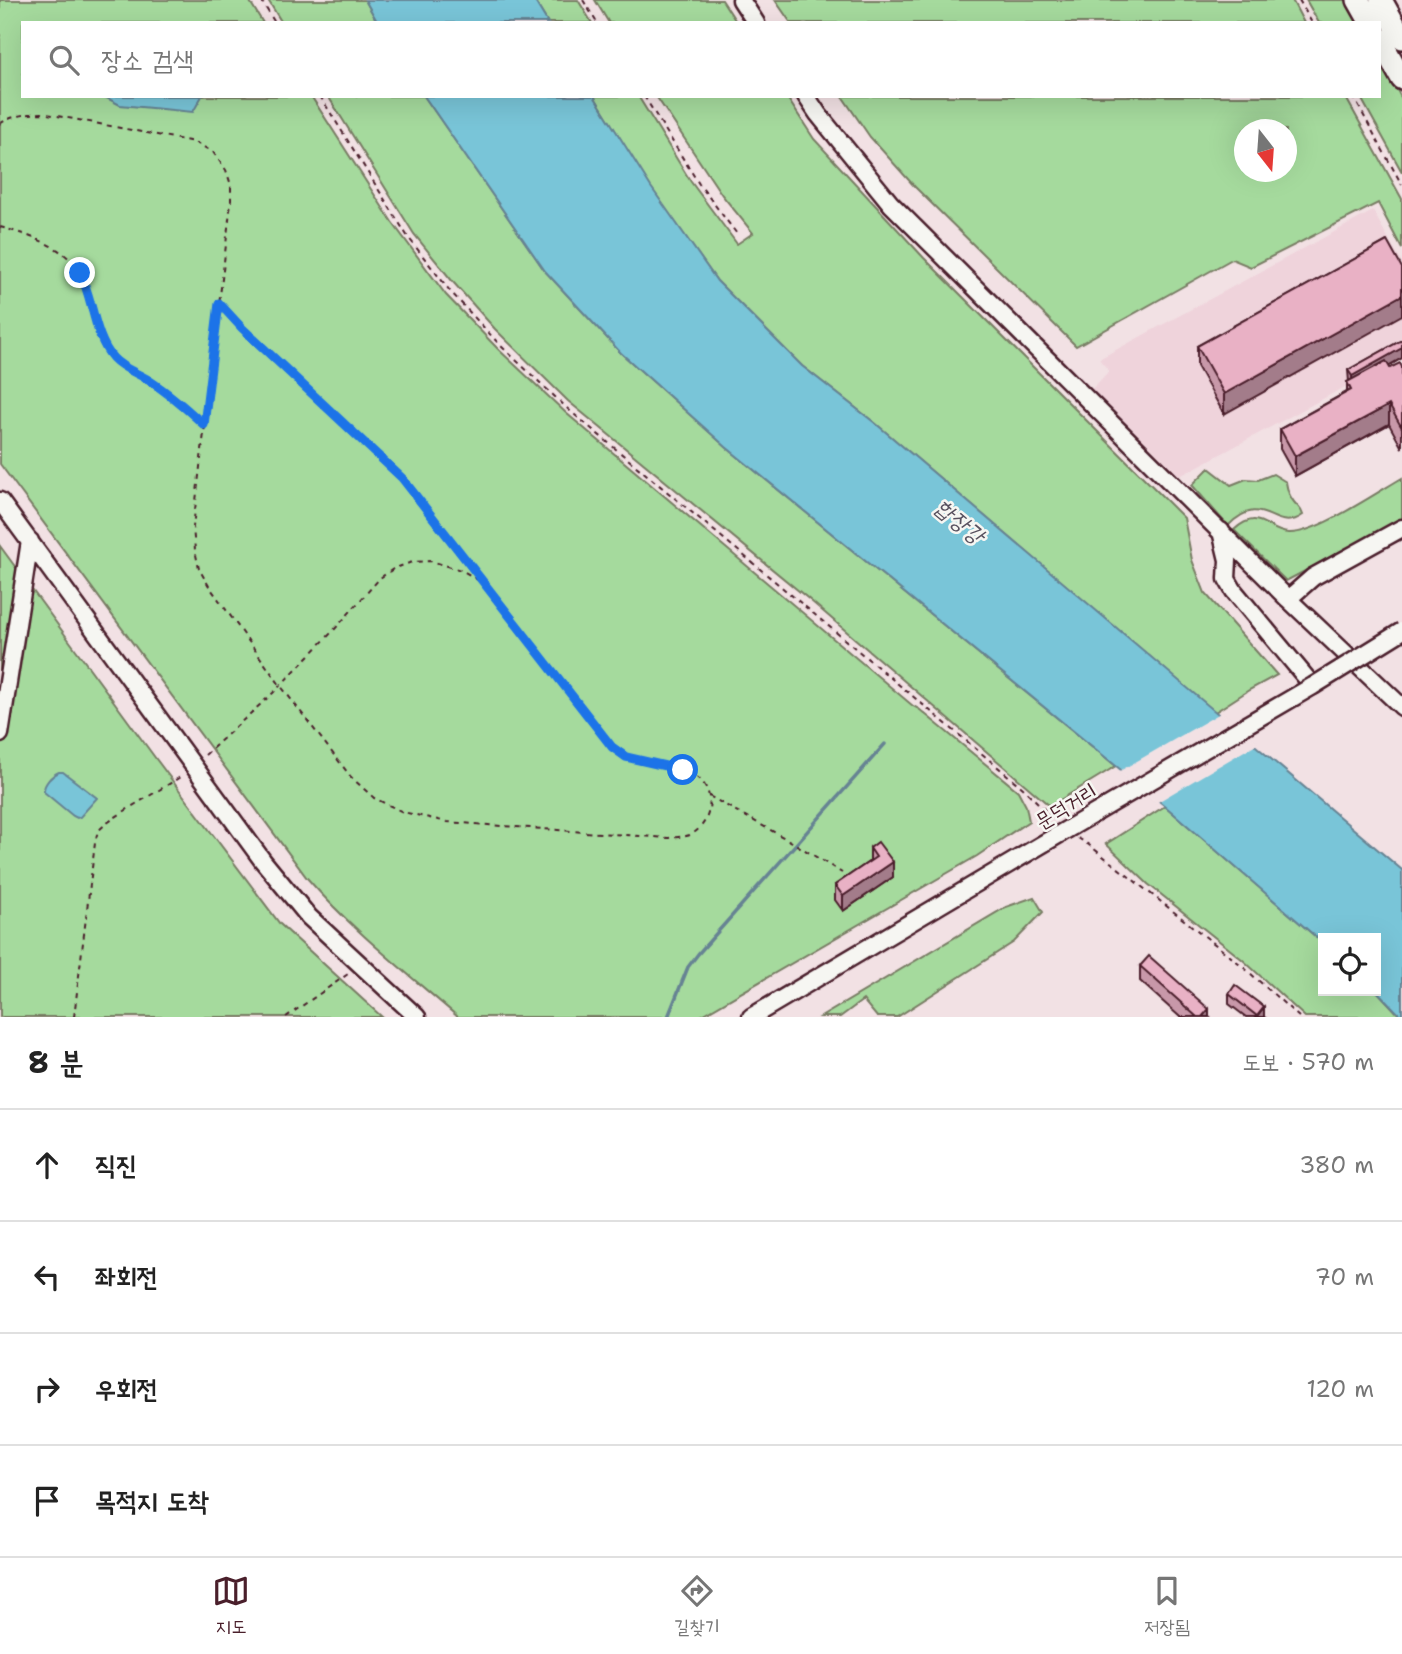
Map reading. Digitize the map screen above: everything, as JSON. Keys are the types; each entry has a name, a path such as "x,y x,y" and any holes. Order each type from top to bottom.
{"highway":[{"path":"1358,0 1370,21"},
{"path":"1381,0 1402,38"},
{"path":"1381,42 1402,79"}],"street":[{"path":"741,0 755,21"},
{"path":"807,98 891,204 1288,599 1402,707"},
{"path":"0,501 263,861 309,917 416,1017"},
{"path":"1288,599 1313,577 1402,528"},
{"path":"1221,531 1227,560 1227,579 1234,591 1313,686"},
{"path":"0,734 30,541"},
{"name":"문덕거리","path":"751,1017 1402,631"}],"path":[{"path":"261,0 274,21"},
{"path":"583,0 596,21"},
{"path":"1299,0 1311,21"},
{"path":"321,98 408,237 450,291 500,345 569,410 1089,845 1240,964 1298,1017"},
{"path":"644,98 699,184 737,234"},
{"path":"1354,98 1402,185"},
{"path":"0,124 11,118 42,113 194,142 213,152 226,170 231,185 231,202 204,425 193,527 195,550 199,569 209,586 351,778 374,798 403,812 447,822 668,838 688,836 700,828 709,814 709,795 707,787 698,777 683,770 626,757 612,747 402,478 242,328 219,303"},
{"path":"0,228 46,243 71,260 83,279 96,322 112,357 172,396 204,425"},
{"path":"74,1017 98,832 109,822 195,767 273,694 380,578 393,569 412,562 444,564 485,584"},
{"path":"709,795 842,873"},
{"path":"286,1017 360,965"}],"shaded area":[{"path":"1373,211 1402,263 1402,356 1180,476 1092,389 1109,371 1099,359"}],"green space":[{"path":"0,0 249,0 262,21 21,21 21,98 312,98 392,222 446,295 498,349 566,413 913,706 1018,791 1026,806 1029,821 977,856 699,1017 458,1017 361,933 307,878 0,464"},
{"path":"268,0 365,0 377,21 281,21"},
{"path":"534,0 578,0 591,21 547,21"},
{"path":"595,0 722,0 736,21 608,21"},
{"path":"775,0 1292,0 1303,21 790,21"},
{"path":"1306,0 1347,0 1358,21 1318,21"},
{"path":"1381,62 1402,99 1402,172 1361,98 1381,98"},
{"path":"329,98 425,98 545,271 621,353 726,447 1116,766 1050,806 811,601 568,401 495,329 414,234"},
{"path":"595,98 639,98 691,182 737,244 753,233 722,195 657,98 787,98 814,139 924,258 1184,518 1192,560 1205,593 1277,675 1215,712 875,423 802,366 717,281 650,187"},
{"path":"843,98 1346,98 1402,199 1402,249 1378,203 1251,267 1232,259 1076,346 915,187 870,137"},
{"path":"1209,468 1231,485 1273,474 1286,482 1291,497 1303,515 1293,520 1284,520 1260,512 1251,512 1240,516 1228,526 1192,485"},
{"path":"1402,478 1402,520 1286,581 1234,530 1243,523 1257,520 1281,532 1301,532 1346,512"},
{"path":"0,546 280,924 382,1017 0,1017"},
{"path":"1165,806 1318,939 1318,996 1381,995 1401,1017 1305,1017 1243,960 1148,884 1106,844"},
{"path":"1034,897 1043,912 1014,942 897,1017 877,1017 863,1000 840,1017 821,1017 1006,907"}],"water":[{"path":"365,0 534,0 547,21 377,21"},
{"path":"107,98 201,98 193,112 120,105"},
{"name":"합장강","path":"425,98 595,98 651,187 717,281 802,366 875,423 1402,870 1402,1017 1381,995 1381,933 1318,933 1318,939 1165,806 726,447 621,353 545,271"},
{"path":"63,772 97,798 80,817 73,816 44,792 48,780"}],"pier":[{"path":"1222,712 1258,743 1156,803 1118,772"}],"building":[{"path":"1387,241 1402,268 1402,295 1224,394 1197,346"},
{"path":"1402,340 1402,348 1352,376 1348,370"},
{"path":"1386,361 1390,368 1400,363 1402,367 1402,428 1389,405 1295,456 1280,429 1351,390 1347,382"},
{"path":"878,842 893,862 843,896 835,885 876,857 870,848"},
{"path":"1149,956 1209,1009 1202,1017 1197,1017 1140,966"},
{"path":"1235,985 1264,1007 1257,1016 1229,994"}],"waterway":[{"path":"668,1017 688,967 698,954 885,744"}],"route":[{"path":"80,273 104,343 112,357 172,396 204,425 219,303 242,328 402,478 612,747 626,757 683,770"}]}
